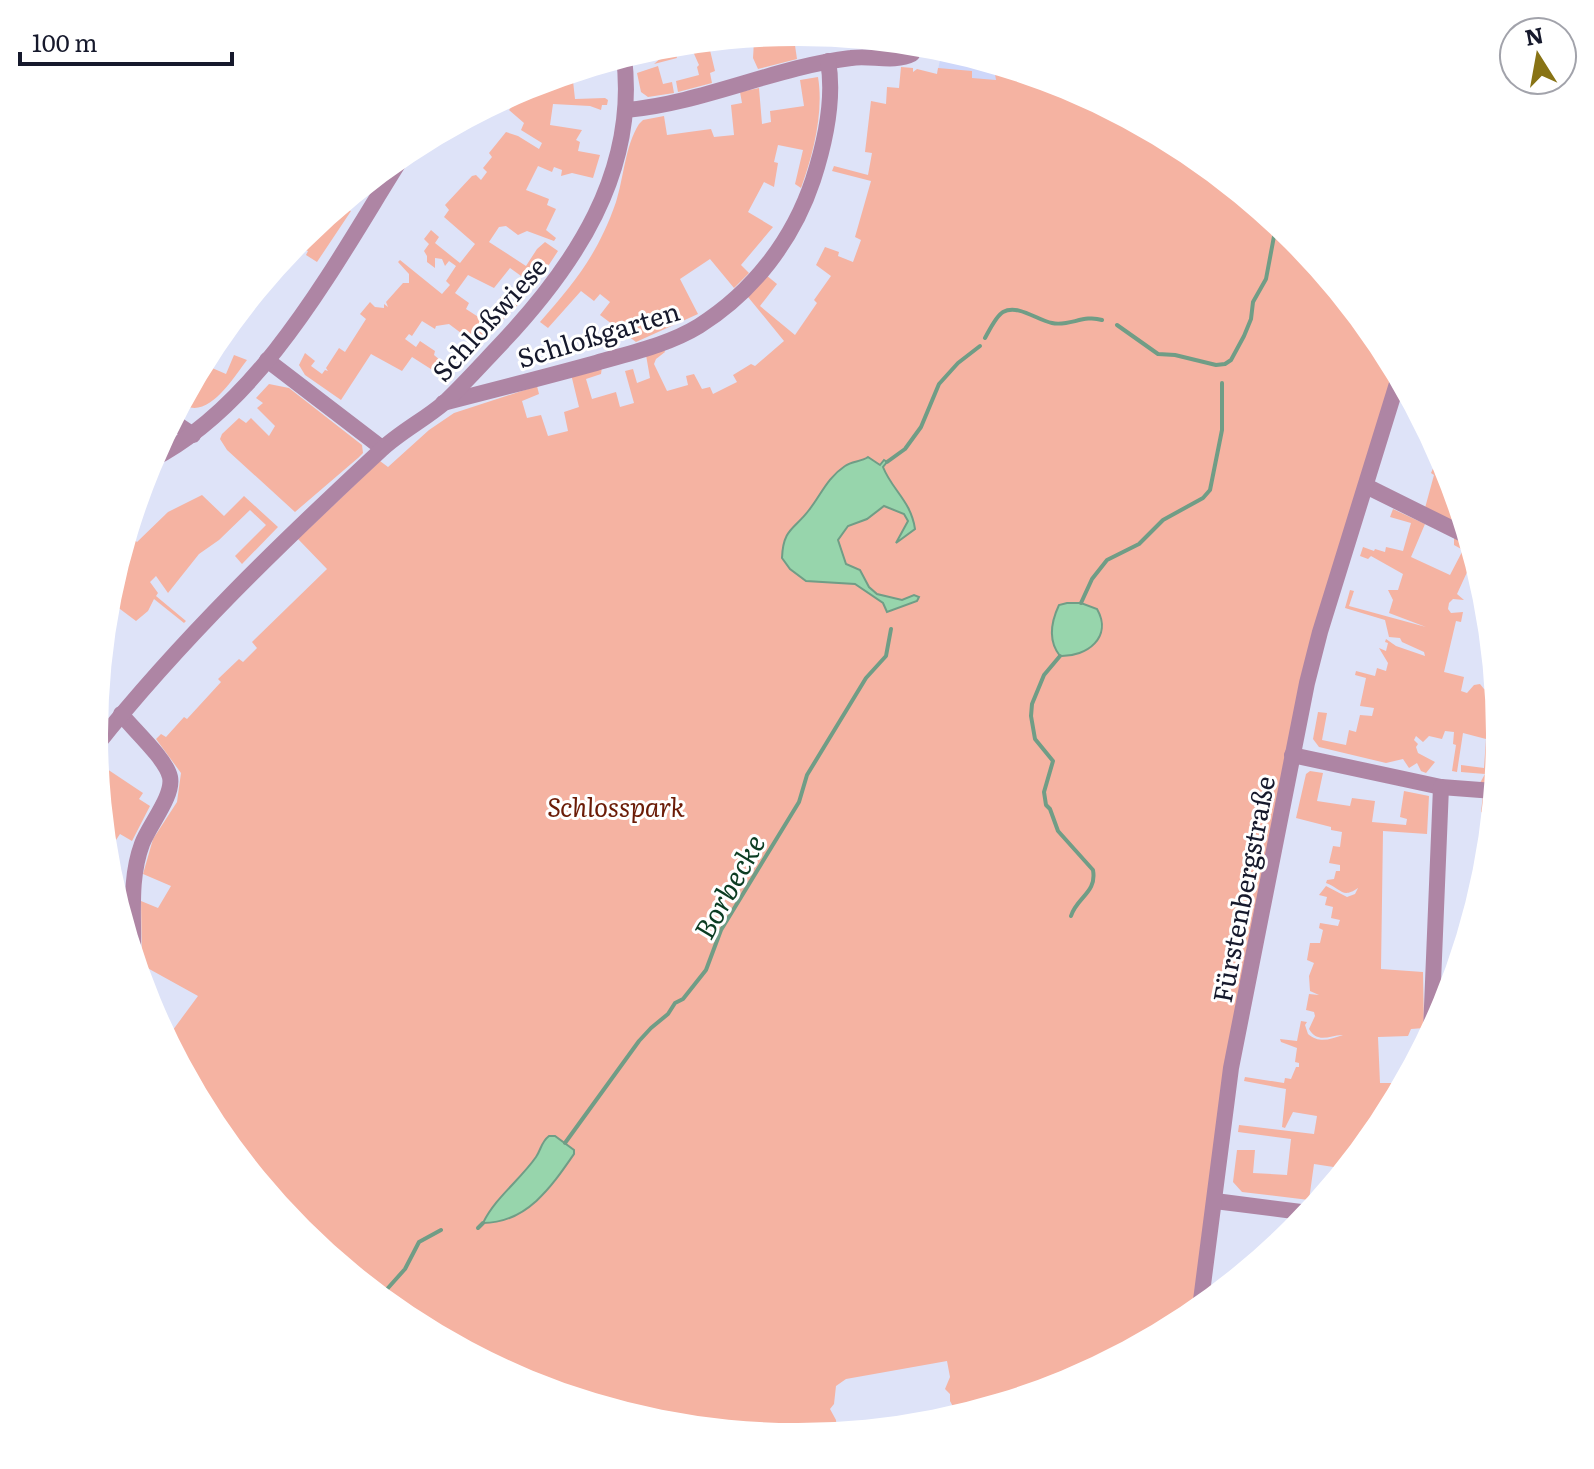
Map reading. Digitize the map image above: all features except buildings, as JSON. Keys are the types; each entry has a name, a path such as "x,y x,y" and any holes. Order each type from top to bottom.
{"street":[{"path":"626,110 661,105 828,61 866,56 904,58 909,56"},
{"name":"Schloßgarten","path":"443,403 661,343 699,326 744,290 776,254 809,193 824,144 830,92 828,61"},
{"name":"Schloßwiese","path":"108,730 249,576 382,448 443,403 540,301 582,242 605,191 626,110 624,68"},
{"path":"172,448 193,435 229,404 267,360 321,285 386,182"},
{"path":"267,360 382,448"},
{"name":"Fürstenbergstraße","path":"1202,1291 1231,1068 1292,755 1315,648 1394,392"},
{"path":"181,427 193,435"},
{"path":"1366,486 1454,530"},
{"path":"121,714 162,762 171,783 136,864 133,916"},
{"path":"1292,755 1441,787 1483,790"},
{"path":"1432,1000 1441,787"},
{"path":"1215,1201 1293,1211"}],"shaded area":[{"path":"940,61 1006,79 1005,83 937,75"},
{"path":"868,457 880,465 884,460 887,462 883,467 910,511 915,529 896,543 908,521 904,514 884,506 867,519 848,526 838,540 846,564 860,570 869,587 877,594 902,600 914,595 919,597 917,601 887,612 883,603 855,584 806,581 790,569 782,558 787,535 833,476 848,464"},
{"path":"1081,603 1097,609 1102,628 1095,643 1088,649 1060,656 1052,638 1053,625 1059,605"},
{"path":"549,1136 555,1136 574,1150 557,1178 525,1210 513,1217 483,1223 494,1205 530,1165"}],"green space":[{"path":"795,46 797,59 758,69 753,58 754,47"},
{"path":"710,52 715,71 710,73 712,83 678,92 676,81 699,75 694,54"},
{"path":"677,57 677,58 654,64 659,60"},
{"path":"658,66 663,84 672,82 674,93 648,97 641,92 637,73"},
{"name":"Schlosspark","path":"901,67 913,68 913,72 917,69 937,74 938,68 972,71 972,78 996,80 995,76 1060,98 1102,117 1180,162 1216,188 1284,248 1315,281 1343,315 1394,392 1320,632 1253,950 1203,1291 1102,1352 1018,1386 952,1405 950,1394 945,1389 950,1377 947,1361 846,1379 836,1386 834,1404 830,1409 836,1422 752,1422 663,1410 619,1400 534,1371 492,1352 414,1307 378,1281 310,1221 251,1154 225,1117 175,1028 198,996 150,970 142,945 141,901 158,908 171,886 143,874 153,839 177,802 181,773 156,739 161,734 166,737 184,717 187,719 221,682 218,679 239,659 243,662 257,648 252,642 327,569 298,539 380,461 388,467 429,430 454,413 537,386 539,394 522,401 527,418 541,415 548,436 568,431 564,412 579,407 571,374 602,367 601,374 586,379 592,399 616,392 620,407 634,403 625,371 633,369 637,383 650,378 646,355 663,347 665,352 654,364 667,391 688,385 686,376 694,374 702,389 710,387 713,394 737,382 733,375 751,364 755,366 784,341 748,297 766,275 777,284 760,306 795,335 831,276 816,265 825,247 853,262 861,240 855,237 871,181 832,171 834,166 868,175 872,153 865,152 871,101 886,104 887,87 899,88"},
{"path":"818,77 820,104 816,133 801,188 795,184 803,150 778,145 774,187 764,182 748,212 773,227 741,265 749,273 734,288 710,259 680,279 698,314 636,342 600,315 610,302 600,294 594,301 581,291 548,328 540,322 575,280 601,237 616,202 631,142 643,120 664,116 667,135 711,129 714,137 734,135 731,105 742,103 740,92 759,88 762,124 771,122 770,111 804,106 800,80"},
{"path":"573,84 575,99 608,100 601,110 590,106 553,104 550,125 582,130 576,140 580,142 578,151 600,155 593,178 572,173 561,176 562,170 554,167 552,172 538,166 526,190 549,199 547,205 556,209 546,230 556,238 554,241 527,231 518,235 506,226 499,227 489,242 526,266 545,242 558,251 535,286 510,268 494,288 468,275 455,293 469,303 466,309 483,320 501,297 519,304 477,345 449,324 436,326 435,329 422,321 412,336 409,334 405,339 416,347 420,341 435,351 434,355 441,361 434,371 412,357 402,371 371,354 341,400 305,375 299,365 305,353 315,361 311,366 322,374 328,371 326,368 339,348 345,352 366,319 360,314 370,302 375,307 384,308 384,304 388,307 386,302 403,283 409,283 409,274 398,262 400,260 442,294 450,285 446,281 456,266 449,261 445,266 442,259 435,258 435,268 427,262 424,251 429,244 424,239 431,230 439,237 435,243 460,263 475,244 444,217 449,210 445,205 472,176 476,175 481,180 487,172 483,168 492,157 489,153 506,132 539,149 542,143 521,130 524,123 509,110"},
{"path":"351,211 317,262 306,255"},
{"path":"234,355 247,360 221,394 204,406 192,407 214,369 226,374"},
{"path":"269,384 289,388 362,445 363,453 358,458 295,512 227,450 220,439 239,418 246,423 251,418 269,436 275,426 257,408 263,403 256,398"},
{"path":"1432,470 1451,520 1425,508 1434,475"},
{"path":"202,495 224,516 244,496 278,527 242,564 235,556 266,525 250,510 219,540 199,554 168,593 156,576 150,582 158,593 156,596 186,621 184,623 154,599 148,611 136,621 120,609 132,556 136,541 168,512"},
{"path":"1393,509 1425,524 1411,557 1450,575 1461,553 1462,556 1466,574 1457,594 1464,600 1453,599 1448,609 1451,613 1463,612 1461,622 1456,621 1444,672 1464,677 1461,691 1467,693 1474,685 1480,684 1484,689 1486,734 1486,739 1463,733 1457,772 1452,771 1456,745 1453,744 1454,732 1445,731 1442,739 1429,736 1423,742 1416,736 1414,740 1418,744 1418,753 1435,762 1426,773 1417,763 1409,768 1403,759 1386,763 1319,747 1313,739 1318,712 1327,713 1322,740 1346,745 1349,730 1356,732 1360,715 1372,716 1374,708 1360,706 1366,678 1355,675 1356,671 1375,676 1377,668 1386,671 1388,663 1379,648 1386,651 1386,639 1396,646 1425,656 1424,652 1402,642 1400,638 1389,637 1385,620 1345,608 1350,590 1354,591 1349,606 1426,627 1389,613 1393,600 1388,590 1398,590 1403,574 1371,556 1368,559 1360,556 1363,547 1374,551 1385,552 1386,547 1403,551 1411,523 1390,517"},
{"path":"1485,748 1484,774 1461,772 1461,765 1484,768"},
{"path":"110,771 143,793 139,799 150,806 132,841 120,834 117,839"},
{"path":"1310,771 1323,773 1317,801 1350,806 1352,798 1375,801 1372,822 1406,825 1407,819 1400,817 1404,791 1429,796 1427,834 1383,831 1381,969 1423,972 1424,1018 1419,1028 1411,1029 1408,1036 1378,1037 1380,1083 1390,1083 1332,1167 1314,1164 1310,1193 1304,1199 1242,1192 1233,1182 1237,1150 1255,1150 1253,1173 1287,1175 1291,1139 1238,1132 1239,1125 1314,1134 1317,1116 1293,1112 1285,1128 1282,1127 1286,1089 1244,1081 1245,1077 1284,1083 1285,1078 1291,1079 1296,1067 1299,1067 1299,1063 1295,1062 1297,1048 1280,1039 1297,1041 1301,1021 1307,1022 1308,1034 1317,1039 1343,1035 1317,1037 1309,1029 1315,1016 1314,1012 1306,1010 1309,994 1319,995 1310,991 1309,976 1314,963 1307,960 1310,943 1320,943 1323,930 1319,928 1320,923 1338,926 1340,920 1331,918 1333,907 1325,905 1327,897 1319,895 1326,886 1347,897 1355,894 1358,888 1345,893 1326,883 1334,879 1336,871 1340,871 1340,865 1329,863 1333,846 1340,847 1342,832 1296,818 1306,774"}],"waterway":[{"path":"1117,325 1158,354 1225,364 1231,360 1251,319 1253,302 1266,279 1274,238"},
{"path":"985,338 998,317 1009,310 1058,324 1089,318 1102,320"},
{"path":"887,462 905,449 921,427 939,384 958,363 980,346"},
{"path":"1081,603 1092,579 1107,560 1139,544 1163,520 1203,498 1210,490 1222,430 1222,383"},
{"name":"Borbecke","path":"565,1143 639,1041 668,1014 675,1003 683,999 706,970 721,930 799,802 807,775 866,678 886,656 891,629"},
{"path":"1060,656 1044,675 1032,704 1031,716 1035,739 1053,761 1044,792 1046,805 1058,831 1093,870 1092,884 1071,916"},
{"name":"Borbecke","path":"478,1228 483,1223"},
{"name":"Borbecke","path":"388,1288 405,1269 419,1242 441,1230"}]}
